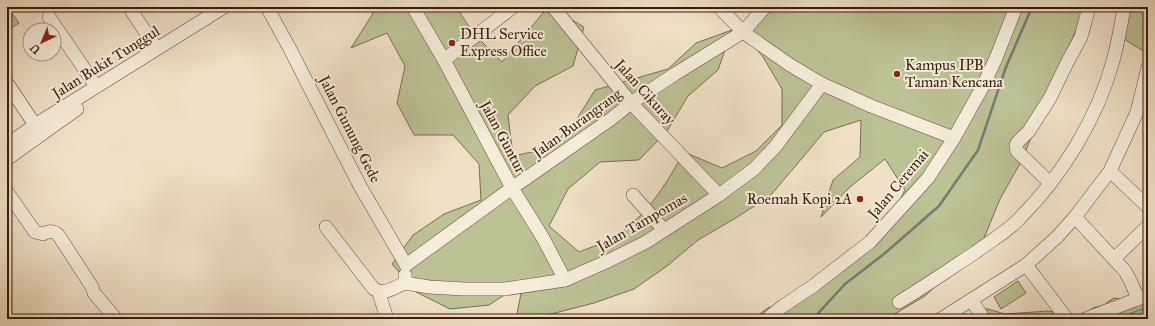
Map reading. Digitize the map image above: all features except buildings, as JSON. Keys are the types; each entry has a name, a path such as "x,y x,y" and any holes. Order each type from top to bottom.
{"street":[{"path":"129,7 156,48"},
{"name":"Jalan Bukit Tunggul","path":"7,145 96,86 224,7"},
{"name":"Jalan Gunung Gede","path":"267,7 360,186 406,265"},
{"name":"Jalan Guntur","path":"413,7 444,60 512,188 543,238 565,280"},
{"path":"444,60 513,7"},
{"name":"Jalan Cikuray","path":"552,7 631,103 719,195"},
{"path":"719,7 743,32 790,65 822,84 871,106 954,138"},
{"name":"Jalan Burangrang","path":"406,265 512,188 611,119 631,103 743,32 765,7"},
{"name":"Jalan Ceremai","path":"767,319 870,242 928,178 954,138 996,58 1016,7"},
{"path":"1050,183 1017,151 1016,146 1017,143 1029,131 1050,98 1081,37 1089,7"},
{"path":"899,302 925,287 1019,220 1050,183 1072,153 1089,123 1113,62 1124,7"},
{"path":"50,17 96,86"},
{"path":"7,159 70,114 164,53 174,39"},
{"path":"941,319 1026,265 1057,237 1075,217 1110,171 1143,115 1148,67"},
{"path":"7,83 35,125"},
{"name":"Jalan Tampomas","path":"405,283 429,287 457,289 505,289 565,280 631,250 719,195 754,169 775,146 822,84"},
{"path":"1110,171 1148,207"},
{"path":"7,192 35,232 42,234 53,231 60,236 92,287 94,293 116,319"},
{"path":"633,195 664,230"},
{"path":"1075,217 1114,259 1143,297 1085,319"},
{"path":"1114,259 1148,226"},
{"path":"326,227 373,288 379,292 388,319"},
{"path":"379,292 383,292 405,283 406,265"},
{"path":"1026,265 1067,319"},
{"path":"971,300 984,319"}],"green space":[{"path":"7,7 19,23 7,31"},
{"path":"375,7 456,7 474,34 502,62 548,7 584,27 573,66 535,86 508,115 513,156 550,148 575,122 595,90 668,69 696,43 732,30 718,70 688,96 667,131 639,160 600,162 568,189 549,226 579,252 612,238 647,209 663,188 684,152 722,168 756,151 782,125 782,89 763,57 743,32 765,7 1086,7 1022,160 1000,199 984,238 925,296 886,319 753,319 769,307 783,311 887,225 905,190 885,159 850,187 821,217 833,180 860,157 861,120 824,132 770,196 698,240 667,266 634,289 594,303 555,313 525,319 516,319 523,283 489,305 450,309 416,292 392,264 413,235 444,214 481,200 479,164 453,135 414,135 397,103 405,66 387,33 351,48 372,15"},
{"path":"1125,7 1148,7 1148,54 1118,35"},
{"path":"1018,281 1026,293 1001,309 994,297"},
{"path":"1148,292 1148,309 1139,310 1118,319 1068,319 1084,316 1093,308 1104,305 1114,298 1121,299"},
{"path":"983,309 1005,314 1048,311 1054,312 1063,319 981,319"}],"water":[{"path":"1148,309 1148,319 1118,319 1139,310"}],"waterway":[{"path":"813,319 845,284 884,254 939,206 978,150 1006,67 1032,7"}],"place":[{"name":"DHL Service Express Office","path":"452,43"},
{"name":"Kampus IPB Taman Kencana","path":"897,74"},
{"name":"Roemah Kopi 2A","path":"860,199"}]}
